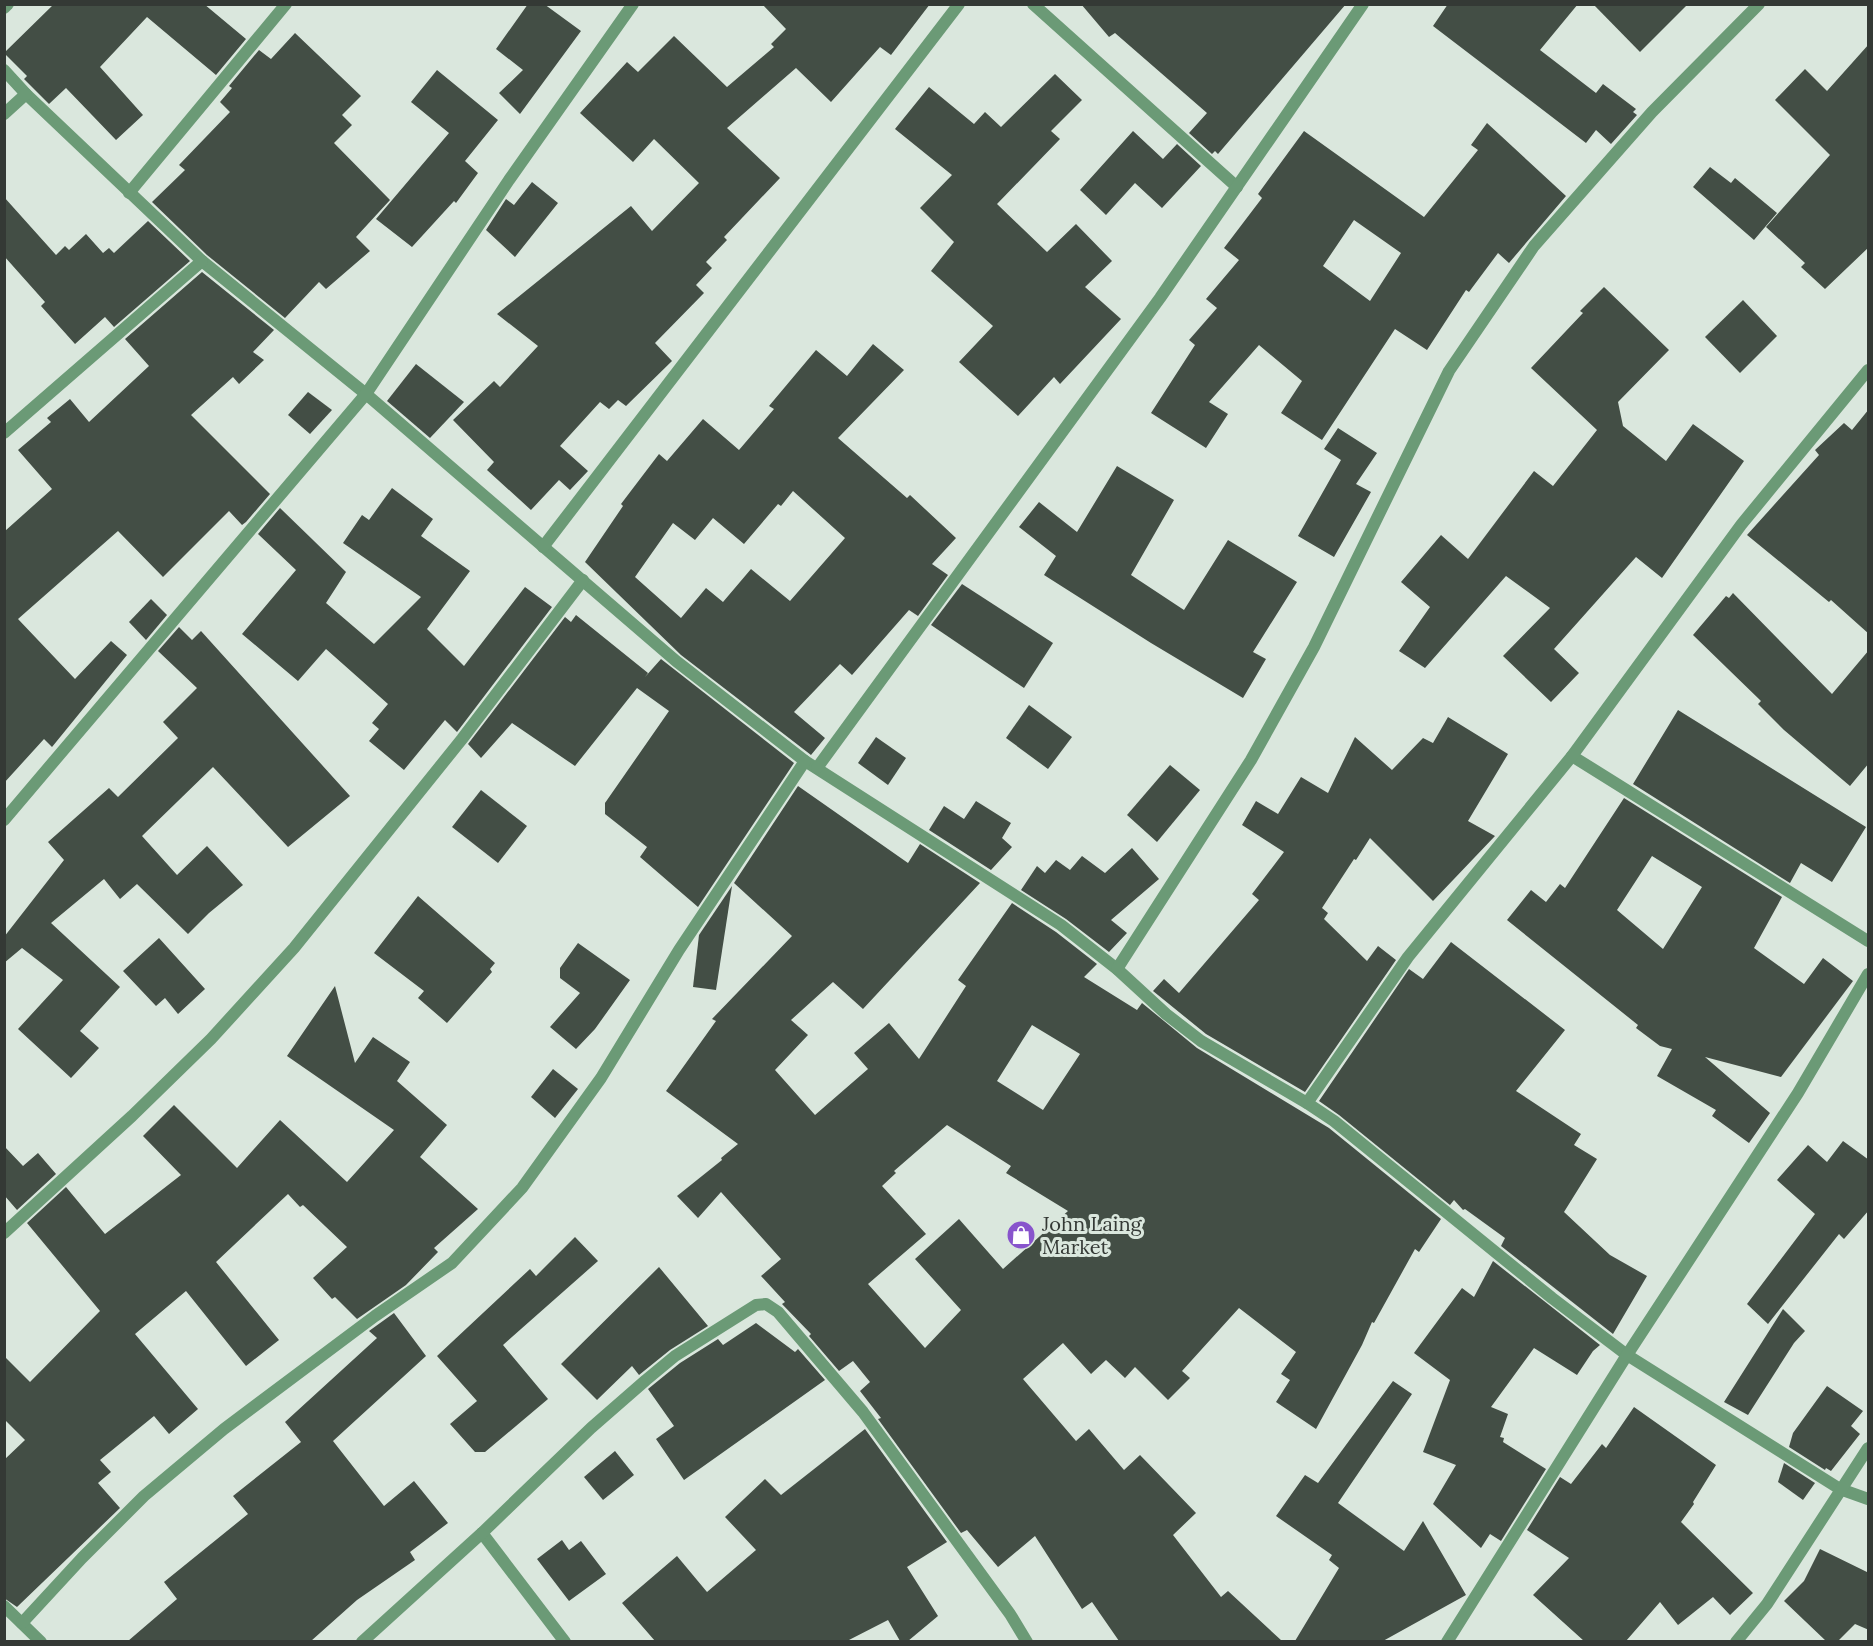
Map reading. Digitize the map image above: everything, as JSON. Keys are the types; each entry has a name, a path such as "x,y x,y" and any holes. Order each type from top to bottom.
{"street":[{"path":"4,8 8,4"},
{"path":"129,193 286,4"},
{"path":"4,820 366,394 509,180 633,4"},
{"path":"543,547 959,4"},
{"path":"1033,4 1237,187"},
{"path":"817,768 1160,298 1363,4"},
{"path":"1117,969 1251,760 1314,647 1449,371 1534,246 1652,111 1759,4"},
{"path":"4,70 26,94 202,261 366,394 676,661 805,762 1061,926 1117,969 1166,1014 1201,1041 1334,1121 1552,1298 1627,1354 1840,1489 1869,1499"},
{"path":"4,114 26,94"},
{"path":"4,433 202,261"},
{"path":"1307,1103 1408,957 1572,756 1741,525 1869,370"},
{"path":"4,1233 132,1116 211,1039 294,948 462,739 583,580"},
{"path":"1572,756 1869,941"},
{"path":"22,1623 144,1496 224,1429 375,1316 452,1263 522,1188 601,1078 679,950 805,762"},
{"path":"1446,1641 1627,1354 1798,1093 1869,974"},
{"path":"362,1641 482,1533 591,1428 675,1356 756,1305 766,1304 778,1312 863,1412 1010,1614 1027,1641"},
{"path":"1736,1641 1767,1604 1840,1489 1869,1448"},
{"path":"482,1533 565,1641"},
{"path":"4,1606 41,1641"}],"building":[{"path":"54,4 204,4 246,39 216,75 147,17 100,67 143,115 116,140 66,88 49,104 24,79 27,76 4,53"},
{"path":"528,4 544,4 581,31 520,114 499,93 523,70 496,49"},
{"path":"762,4 930,4 891,55 880,47 831,102 796,68 727,128 780,178 724,237 727,240 706,262 712,268 696,285 704,293 655,343 672,361 626,406 618,400 609,409 600,402 560,446 588,471 570,490 559,480 531,510 487,470 494,462 453,420 494,381 500,387 538,346 497,314 631,206 652,231 699,183 654,139 633,162 580,113 627,62 638,72 674,36 727,87 774,47 771,44 786,29"},
{"path":"1081,4 1346,4 1218,154 1215,151 1212,154 1189,133 1207,113 1115,33 1109,37"},
{"path":"1448,4 1578,4 1540,50 1596,93 1603,84 1636,109 1633,112 1637,115 1611,144 1596,130 1586,143 1433,26"},
{"path":"1593,4 1688,4 1640,52"},
{"path":"295,33 361,96 342,115 352,125 334,143 390,200 356,237 370,251 326,289 319,282 285,318 207,255 152,202 185,170 179,165 230,112 220,102 232,88 229,86 259,50 271,59"},
{"path":"1869,44 1869,247 1825,289 1801,267 1805,263 1766,227 1830,155 1775,100 1805,69 1827,91"},
{"path":"437,70 498,120 465,161 478,173 456,203 454,201 412,247 376,219 449,133 411,102"},
{"path":"1055,74 1082,100 1051,131 1060,139 997,204 1047,252 1076,224 1112,261 1085,287 1121,319 1060,384 1054,377 1018,416 959,362 993,326 931,271 954,242 920,208 952,175 895,129 929,87 974,124 985,112 1001,127"},
{"path":"1487,123 1566,196 1509,263 1498,253 1469,292 1466,290 1427,350 1395,329 1322,440 1281,413 1302,381 1259,345 1209,402 1228,414 1206,448 1151,413 1195,345 1189,340 1217,308 1206,299 1239,260 1224,248 1262,198 1258,194 1304,131 1424,217 1478,150 1471,145","holes":["1354,220 1401,253 1370,301 1323,266"]},
{"path":"1133,131 1163,159 1177,144 1201,166 1162,208 1135,183 1106,215 1080,190"},
{"path":"1710,167 1731,183 1735,178 1777,213 1754,240 1693,187"},
{"path":"532,182 558,203 515,257 486,230 506,199 514,205"},
{"path":"4,197 56,255 65,246 69,250 86,234 103,253 109,248 114,253 148,221 190,261 114,327 105,317 75,344 41,306 45,302 4,256"},
{"path":"202,272 274,330 253,352 264,360 239,384 233,377 191,415 270,494 242,525 229,511 163,577 118,531 18,619 75,679 111,641 127,655 52,747 44,739 4,783 5,531 52,489 18,450 51,422 47,418 70,399 89,422 149,366 125,339"},
{"path":"1604,287 1669,350 1618,402 1623,426 1666,461 1693,424 1744,461 1662,578 1636,557 1554,649 1579,673 1551,702 1503,656 1550,608 1506,576 1425,668 1399,651 1430,607 1401,582 1441,535 1468,559 1534,471 1553,486 1597,430 1531,368 1583,313 1580,311"},
{"path":"1743,300 1777,336 1740,373 1705,337"},
{"path":"873,344 904,370 838,438 907,498 910,495 956,538 932,564 948,575 918,616 909,610 852,675 840,664 794,712 825,738 811,755 681,655 585,562 623,506 621,504 659,454 667,461 703,419 739,450 774,409 769,406 816,350 847,376","holes":["793,491 845,538 790,601 751,569 723,602 706,588 681,618 635,577 673,523 695,540 713,518 744,544 778,504 781,506"]},
{"path":"416,364 464,402 430,438 387,401"},
{"path":"308,392 332,410 310,434 288,415"},
{"path":"1869,409 1869,634 1831,600 1829,602 1747,535 1819,455 1815,450 1844,423 1852,430"},
{"path":"1338,428 1377,453 1356,484 1371,492 1334,557 1298,536 1341,460 1324,449"},
{"path":"1117,466 1174,500 1131,575 1184,610 1228,540 1297,582 1253,652 1266,659 1243,698 1044,575 1056,556 1019,527 1039,502 1077,532"},
{"path":"392,488 433,519 421,536 470,571 427,629 464,666 525,587 552,607 457,732 445,720 404,770 369,741 379,729 372,723 388,704 326,649 298,681 242,634 296,570 258,534 280,508 346,572 326,603 374,644 421,597 343,543 362,515 369,520"},
{"path":"962,584 1053,643 1024,688 931,625"},
{"path":"1733,593 1832,694 1869,650 1869,763 1850,786 1784,730 1758,704 1761,701 1693,635 1726,596 1729,598"},
{"path":"151,599 167,615 146,640 129,622"},
{"path":"576,615 648,673 645,677 661,659 794,763 698,907 640,857 647,847 605,814 605,803 669,711 637,688 575,766 512,723 481,758 468,744 565,617 571,622"},
{"path":"179,627 192,640 201,631 350,796 288,847 213,767 142,836 177,875 207,846 243,885 188,934 137,884 120,899 104,879 51,923 120,987 80,1031 99,1048 71,1078 18,1029 63,980 22,948 4,963 4,937 64,860 48,842 109,788 118,797 178,738 163,722 197,688 158,651"},
{"path":"1029,705 1072,737 1048,769 1006,738"},
{"path":"1678,710 1866,827 1832,882 1801,863 1790,883 1633,784"},
{"path":"1448,717 1508,754 1468,821 1495,836 1433,901 1370,838 1356,860 1354,859 1322,908 1328,913 1324,919 1367,961 1378,946 1396,960 1305,1092 1206,1034 1153,991 1164,979 1179,993 1259,900 1252,894 1284,852 1242,825 1256,801 1278,814 1301,777 1328,793 1355,737 1392,770 1423,738 1433,743"},
{"path":"876,737 906,758 888,785 858,763"},
{"path":"1170,765 1200,790 1157,842 1127,815"},
{"name":"John Laing Market","path":"798,786 908,863 920,844 980,883 863,1009 833,982 791,1020 808,1035 775,1070 815,1115 868,1069 854,1053 889,1023 919,1059 966,986 958,980 1012,903 1056,932 1097,964 1084,977 1137,1010 1142,1003 1197,1048 1329,1128 1441,1219 1419,1252 1415,1249 1374,1323 1372,1322 1362,1345 1316,1429 1276,1402 1290,1380 1281,1374 1296,1352 1239,1308 1182,1371 1190,1378 1168,1400 1135,1367 1125,1378 1106,1360 1091,1374 1063,1343 1023,1379 1076,1441 1089,1429 1124,1470 1140,1455 1196,1513 1173,1535 1221,1597 1228,1591 1282,1641 1119,1641 1092,1602 1082,1609 1035,1536 998,1567 967,1530 961,1533 878,1419 881,1418 860,1391 870,1382 853,1361 839,1371 809,1336 811,1334 782,1304 785,1302 761,1276 781,1259 721,1192 698,1218 677,1196 738,1144 666,1091 716,1021 712,1019 792,936 734,883","holes":["1032,1025 1080,1054 1043,1110 997,1081","947,1125 1011,1166 1006,1173 1068,1211 1003,1269 959,1219 915,1259 961,1310 925,1348 868,1284 926,1234 882,1186 896,1173 894,1171"]},
{"path":"481,790 527,826 498,863 452,827"},
{"path":"1624,798 1782,897 1754,948 1804,984 1823,958 1853,981 1781,1077 1705,1057 1770,1113 1749,1143 1712,1116 1716,1110 1657,1076 1672,1049 1660,1046 1636,1028 1638,1025 1507,920 1531,890 1546,902 1560,884 1565,888","holes":["1652,856 1702,887 1663,949 1617,910"]},
{"path":"976,801 1011,823 1002,838 1012,847 991,870 929,830 944,806 964,819"},
{"path":"1132,848 1159,879 1111,920 1127,933 1109,952 1066,919 1021,890 1037,866 1045,873 1056,860 1070,870 1082,856 1105,873"},
{"path":"732,886 716,990 693,987 699,935"},
{"path":"418,896 495,963 490,969 492,972 447,1023 418,998 424,991 374,953"},
{"path":"159,938 205,989 178,1014 165,998 156,1006 123,971"},
{"path":"1451,942 1565,1030 1516,1091 1581,1134 1574,1145 1597,1159 1564,1212 1610,1255 1647,1276 1613,1334 1501,1246 1505,1238 1465,1209 1463,1210 1454,1200 1450,1205 1319,1101 1409,969 1423,979"},
{"path":"578,943 630,980 595,1029 576,1049 550,1027 580,993 560,978 560,968"},
{"path":"335,986 355,1063 373,1037 410,1062 397,1081 447,1125 420,1157 478,1209 434,1248 438,1252 406,1285 357,1319 335,1297 332,1299 313,1278 347,1247 303,1205 300,1207 288,1194 216,1262 279,1340 246,1366 186,1291 135,1334 198,1409 169,1434 154,1416 100,1460 111,1472 98,1483 120,1508 17,1607 4,1598 4,1460 25,1440 4,1419 4,1356 30,1382 100,1311 27,1223 66,1187 105,1234 181,1175 143,1136 174,1105 237,1168 280,1120 347,1182 394,1130 287,1056"},
{"path":"553,1069 578,1089 555,1118 531,1097"},
{"path":"1843,1141 1869,1160 1869,1210 1844,1239 1839,1234 1768,1324 1747,1304 1815,1214 1777,1180 1808,1145 1827,1162"},
{"path":"4,1146 23,1166 38,1153 56,1174 17,1210 4,1195"},
{"path":"575,1237 598,1261 503,1345 548,1399 485,1452 475,1452 450,1424 477,1401 437,1356 530,1269 536,1276"},
{"path":"1493,1261 1600,1345 1593,1351 1577,1375 1534,1348 1491,1407 1508,1414 1500,1437 1504,1438 1503,1442 1546,1469 1501,1541 1490,1534 1481,1548 1433,1504 1456,1465 1423,1452 1450,1380 1414,1353 1462,1288 1474,1297"},
{"path":"659,1267 708,1326 670,1350 639,1375 632,1366 597,1400 561,1364"},
{"path":"1783,1309 1805,1331 1794,1343 1748,1415 1724,1402"},
{"path":"394,1313 426,1356 333,1441 384,1506 414,1481 448,1523 410,1552 415,1560 357,1600 311,1641 128,1641 177,1599 164,1582 248,1514 233,1496 301,1442 285,1422 377,1338 369,1331"},
{"path":"756,1323 795,1352 798,1349 825,1380 684,1480 656,1439 674,1426 648,1389 680,1363 718,1339 723,1345"},
{"path":"1393,1381 1412,1394 1338,1503 1404,1551 1423,1521 1466,1595 1383,1641 1295,1641 1339,1568 1329,1560 1332,1555 1276,1516 1305,1475 1318,1483"},
{"path":"1827,1386 1863,1411 1851,1426 1860,1434 1831,1471 1826,1468 1825,1470 1789,1447 1793,1433"},
{"path":"1634,1407 1716,1465 1681,1522 1753,1593 1730,1615 1713,1597 1678,1625 1660,1602 1626,1641 1584,1641 1533,1595 1569,1558 1527,1530 1560,1477 1571,1484 1602,1444 1606,1448"},
{"path":"865,1429 947,1542 907,1567 938,1616 908,1641 900,1641 888,1620 847,1641 655,1641 622,1603 677,1556 707,1592 756,1550 725,1517 765,1479 781,1495"},
{"path":"615,1451 634,1475 603,1500 584,1477"},
{"path":"1784,1463 1815,1483 1803,1500 1778,1482"},
{"path":"562,1540 569,1550 581,1541 606,1574 569,1601 537,1559"},
{"path":"1820,1549 1869,1573 1869,1630 1855,1624 1838,1641 1826,1641 1784,1601 1804,1581"}],"place":[{"name":"John Laing Market","path":"1021,1235"}]}
